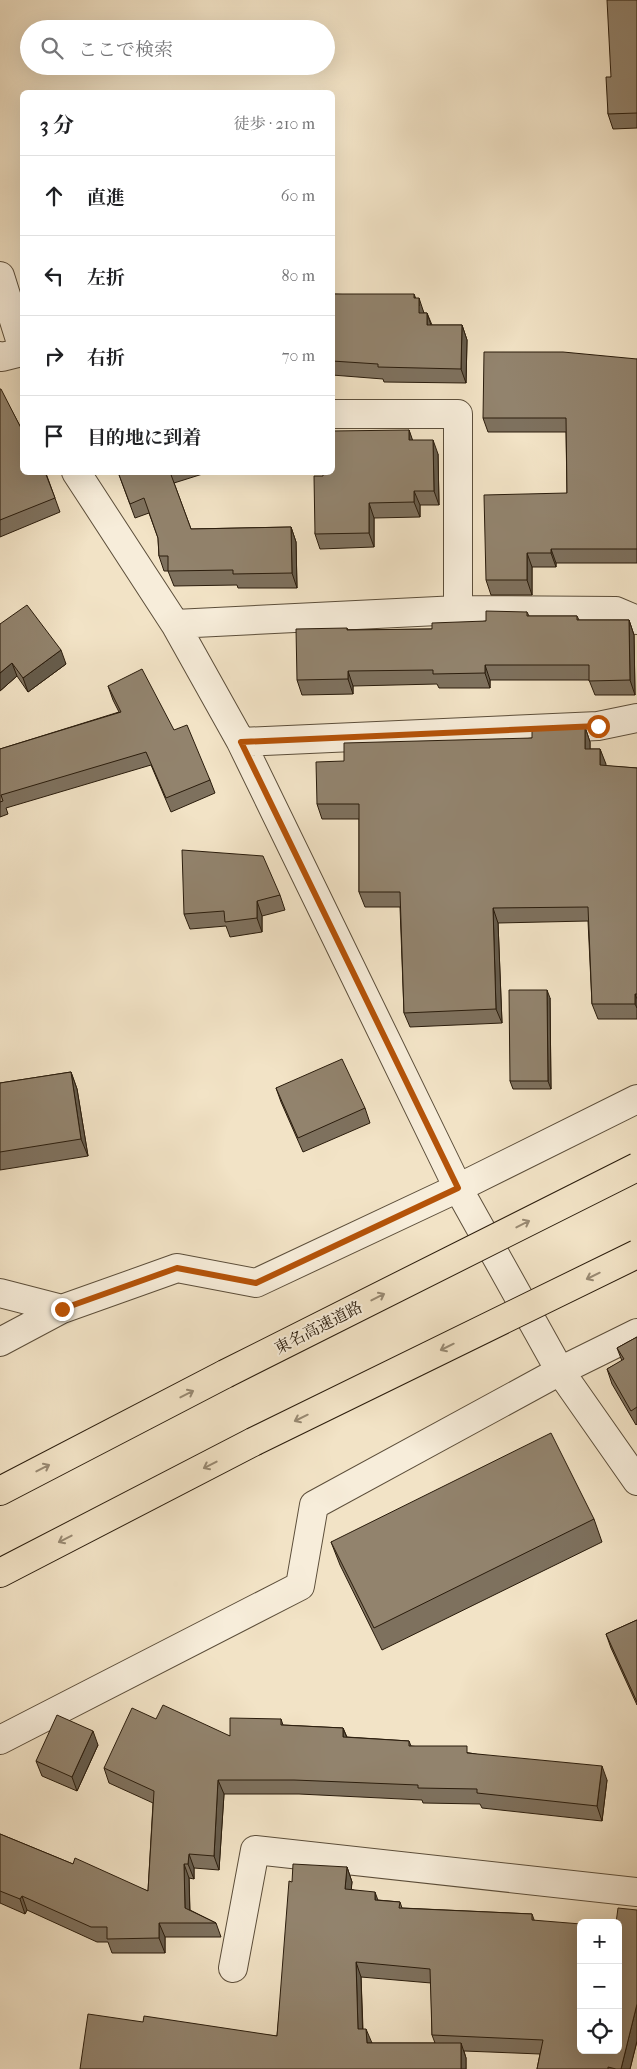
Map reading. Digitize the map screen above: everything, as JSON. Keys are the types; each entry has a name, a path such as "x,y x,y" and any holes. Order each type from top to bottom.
{"highway":[{"name":"東名高速道路","path":"0,1491 225,1374 637,1167"},
{"path":"0,1573 253,1442 637,1254"}],"street":[{"path":"0,276 9,354"},
{"path":"335,414 458,414 458,610"},
{"path":"78,475 175,624 241,742 458,1188 560,1371 637,1481"},
{"path":"175,624 458,610 616,612 637,620"},
{"path":"241,742 598,726 637,718"},
{"path":"0,1342 62,1309 177,1268 256,1283 458,1188 637,1099"},
{"path":"0,1293 62,1309"},
{"path":"0,1740 300,1586 314,1505 560,1371 637,1333"},
{"path":"233,1968 255,1850 637,1892"}],"building":[{"path":"607,0 637,0 637,113 608,114 606,77 611,77"},
{"path":"335,294 414,294 414,298 419,298 419,313 427,313 427,325 462,325 461,369 378,367 378,364 335,361"},
{"path":"484,352 563,352 637,359 637,549 551,549 551,553 527,553 527,580 486,580 484,495 567,493 566,418 483,418"},
{"path":"1,389 20,426 20,475 46,475 55,498 0,520"},
{"path":"409,430 409,440 433,440 434,491 414,491 414,502 369,503 369,533 315,534 314,476 335,475 335,431"},
{"path":"119,475 171,475 191,529 291,527 292,573 233,574 233,570 168,571 168,556 159,556 158,538 144,498 130,504"},
{"path":"27,605 61,650 23,678 12,663 0,673 0,624"},
{"path":"486,611 527,612 527,616 577,616 577,620 629,620 630,680 589,681 589,665 485,665 485,673 433,674 433,670 348,671 348,679 297,680 296,629 432,629 432,623 486,621"},
{"path":"142,669 174,730 187,725 210,780 166,798 146,752 1,795 3,801 0,802 0,749 121,712 108,686"},
{"path":"585,727 585,749 600,749 600,765 637,768 637,994 635,994 635,1004 592,1004 588,907 493,908 496,1009 404,1013 400,892 359,892 359,804 317,804 316,762 344,761 344,743 532,738 532,730"},
{"path":"182,850 263,856 280,895 257,901 257,918 225,922 224,911 184,914"},
{"path":"509,990 547,990 548,1081 510,1081"},
{"path":"342,1059 365,1108 298,1138 276,1088"},
{"path":"71,1072 81,1139 0,1152 0,1083"},
{"path":"637,1337 637,1407 631,1411 607,1369 624,1359 617,1348"},
{"path":"551,1433 594,1519 374,1628 331,1542"},
{"path":"637,1620 637,1702 606,1634"},
{"path":"163,1705 230,1736 230,1718 281,1719 281,1725 343,1728 343,1737 409,1741 409,1746 467,1746 467,1753 602,1766 597,1806 477,1793 477,1789 418,1788 418,1785 294,1780 218,1780 214,1856 189,1854 188,1864 184,1864 185,1908 216,1923 159,1923 159,1938 107,1939 107,1927 91,1927 22,1896 20,1899 0,1891 0,1834 73,1864 75,1858 148,1891 154,1791 104,1768 132,1708 156,1719"},
{"path":"57,1715 93,1731 72,1777 36,1761"},
{"path":"293,1864 347,1867 345,1889 375,1892 375,1900 400,1902 399,1908 532,1914 532,1920 577,1924 577,2054 622,2054 622,1919 617,1919 618,1908 637,1910 637,2004 621,2069 608,2067 608,2069 537,2069 543,2040 432,2035 430,1969 356,1962 358,2029 366,2029 367,2043 461,2043 461,2069 80,2069 88,2014 143,2022 144,2016 277,2036 289,1881 292,1882"}],"route":[{"path":"62,1309 177,1268 256,1283 458,1188 241,742 598,726"}]}
